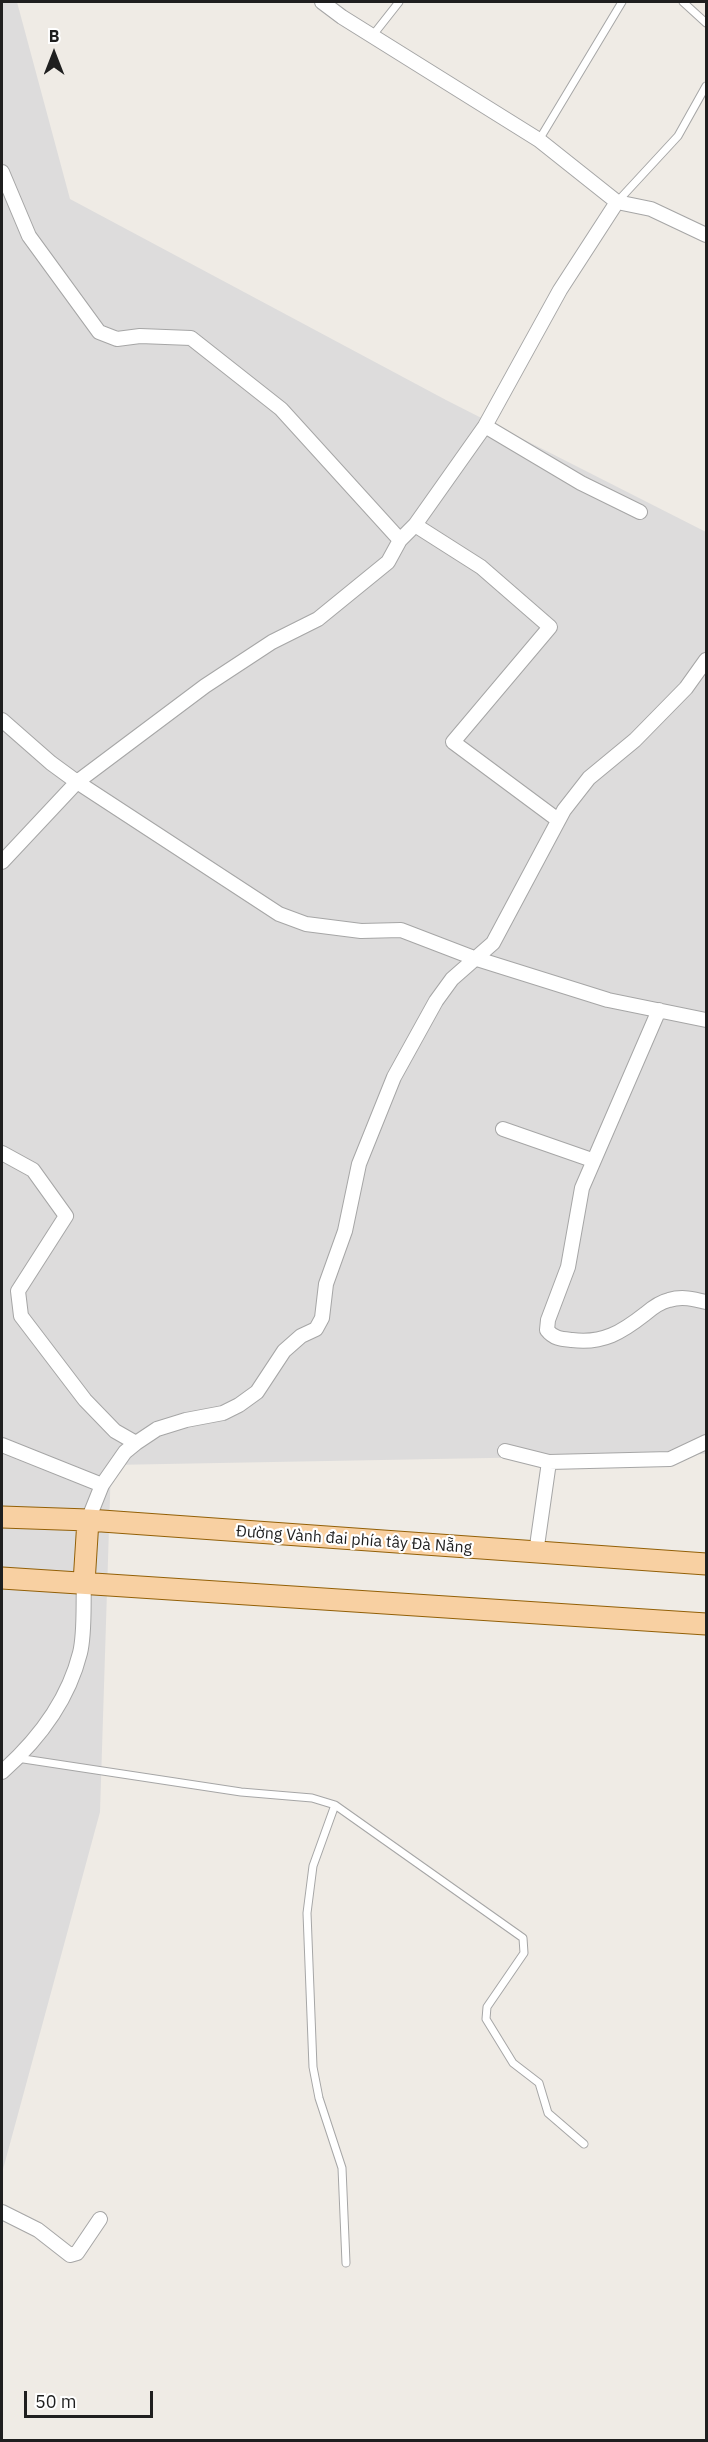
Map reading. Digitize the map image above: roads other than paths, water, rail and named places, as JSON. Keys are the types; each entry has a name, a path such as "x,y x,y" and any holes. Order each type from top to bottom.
{"main road":[{"name":"Đường Vành đai phía tây Đà Nẵng","path":"2,1517 88,1520 706,1564"},
{"path":"84,1583 88,1520"},
{"path":"2,1578 706,1624"}],"street":[{"path":"322,2 342,17 539,140 617,202 651,209 706,235"},
{"path":"2,172 29,236 99,332 117,339 140,336 191,338 281,409 400,540"},
{"path":"2,862 77,782 205,686 272,642 318,619 388,562 400,540 415,525 485,426 560,290 617,202"},
{"path":"485,426 581,483 640,513"},
{"path":"415,525 481,567 550,627 453,742 558,820"},
{"path":"88,1520 102,1485 125,1452 157,1429 186,1420 223,1413 239,1405 257,1392 284,1350 301,1336 316,1329 322,1318 326,1284 345,1231 359,1164 394,1077 436,1001 452,979 493,943 558,820 589,778 635,740 686,688 706,660"},
{"path":"2,720 51,763 77,782 279,914 306,924 361,931 401,930 474,958 608,1000 706,1020"},
{"path":"659,1010 592,1160 582,1188 568,1267 548,1320 547,1330 551,1335 585,1342 599,1340 618,1334 656,1305 669,1300 692,1298 706,1302"},
{"path":"503,1129 592,1160"},
{"path":"2,1153 33,1170 66,1216 18,1291 21,1316 85,1401 115,1431 136,1443"},
{"path":"505,1451 549,1462 670,1459 706,1442"},
{"path":"2,1446 102,1485"},
{"path":"536,1553 549,1462"},
{"path":"2,1772 45,1728 71,1678 81,1652 84,1583"},
{"path":"2,2212 38,2230 70,2255 77,2253 100,2219"}],"lane":[{"path":"373,35 399,2"},
{"path":"539,140 622,2"},
{"path":"683,2 706,23"},
{"path":"617,202 678,136 706,86"},
{"path":"17,1758 241,1791 312,1798 335,1805 523,1938 524,1953 487,2007 486,2019 513,2063 539,2084 548,2113 584,2144"},
{"path":"335,1805 313,1866 308,1913 314,2076 342,2168 346,2263"}]}
